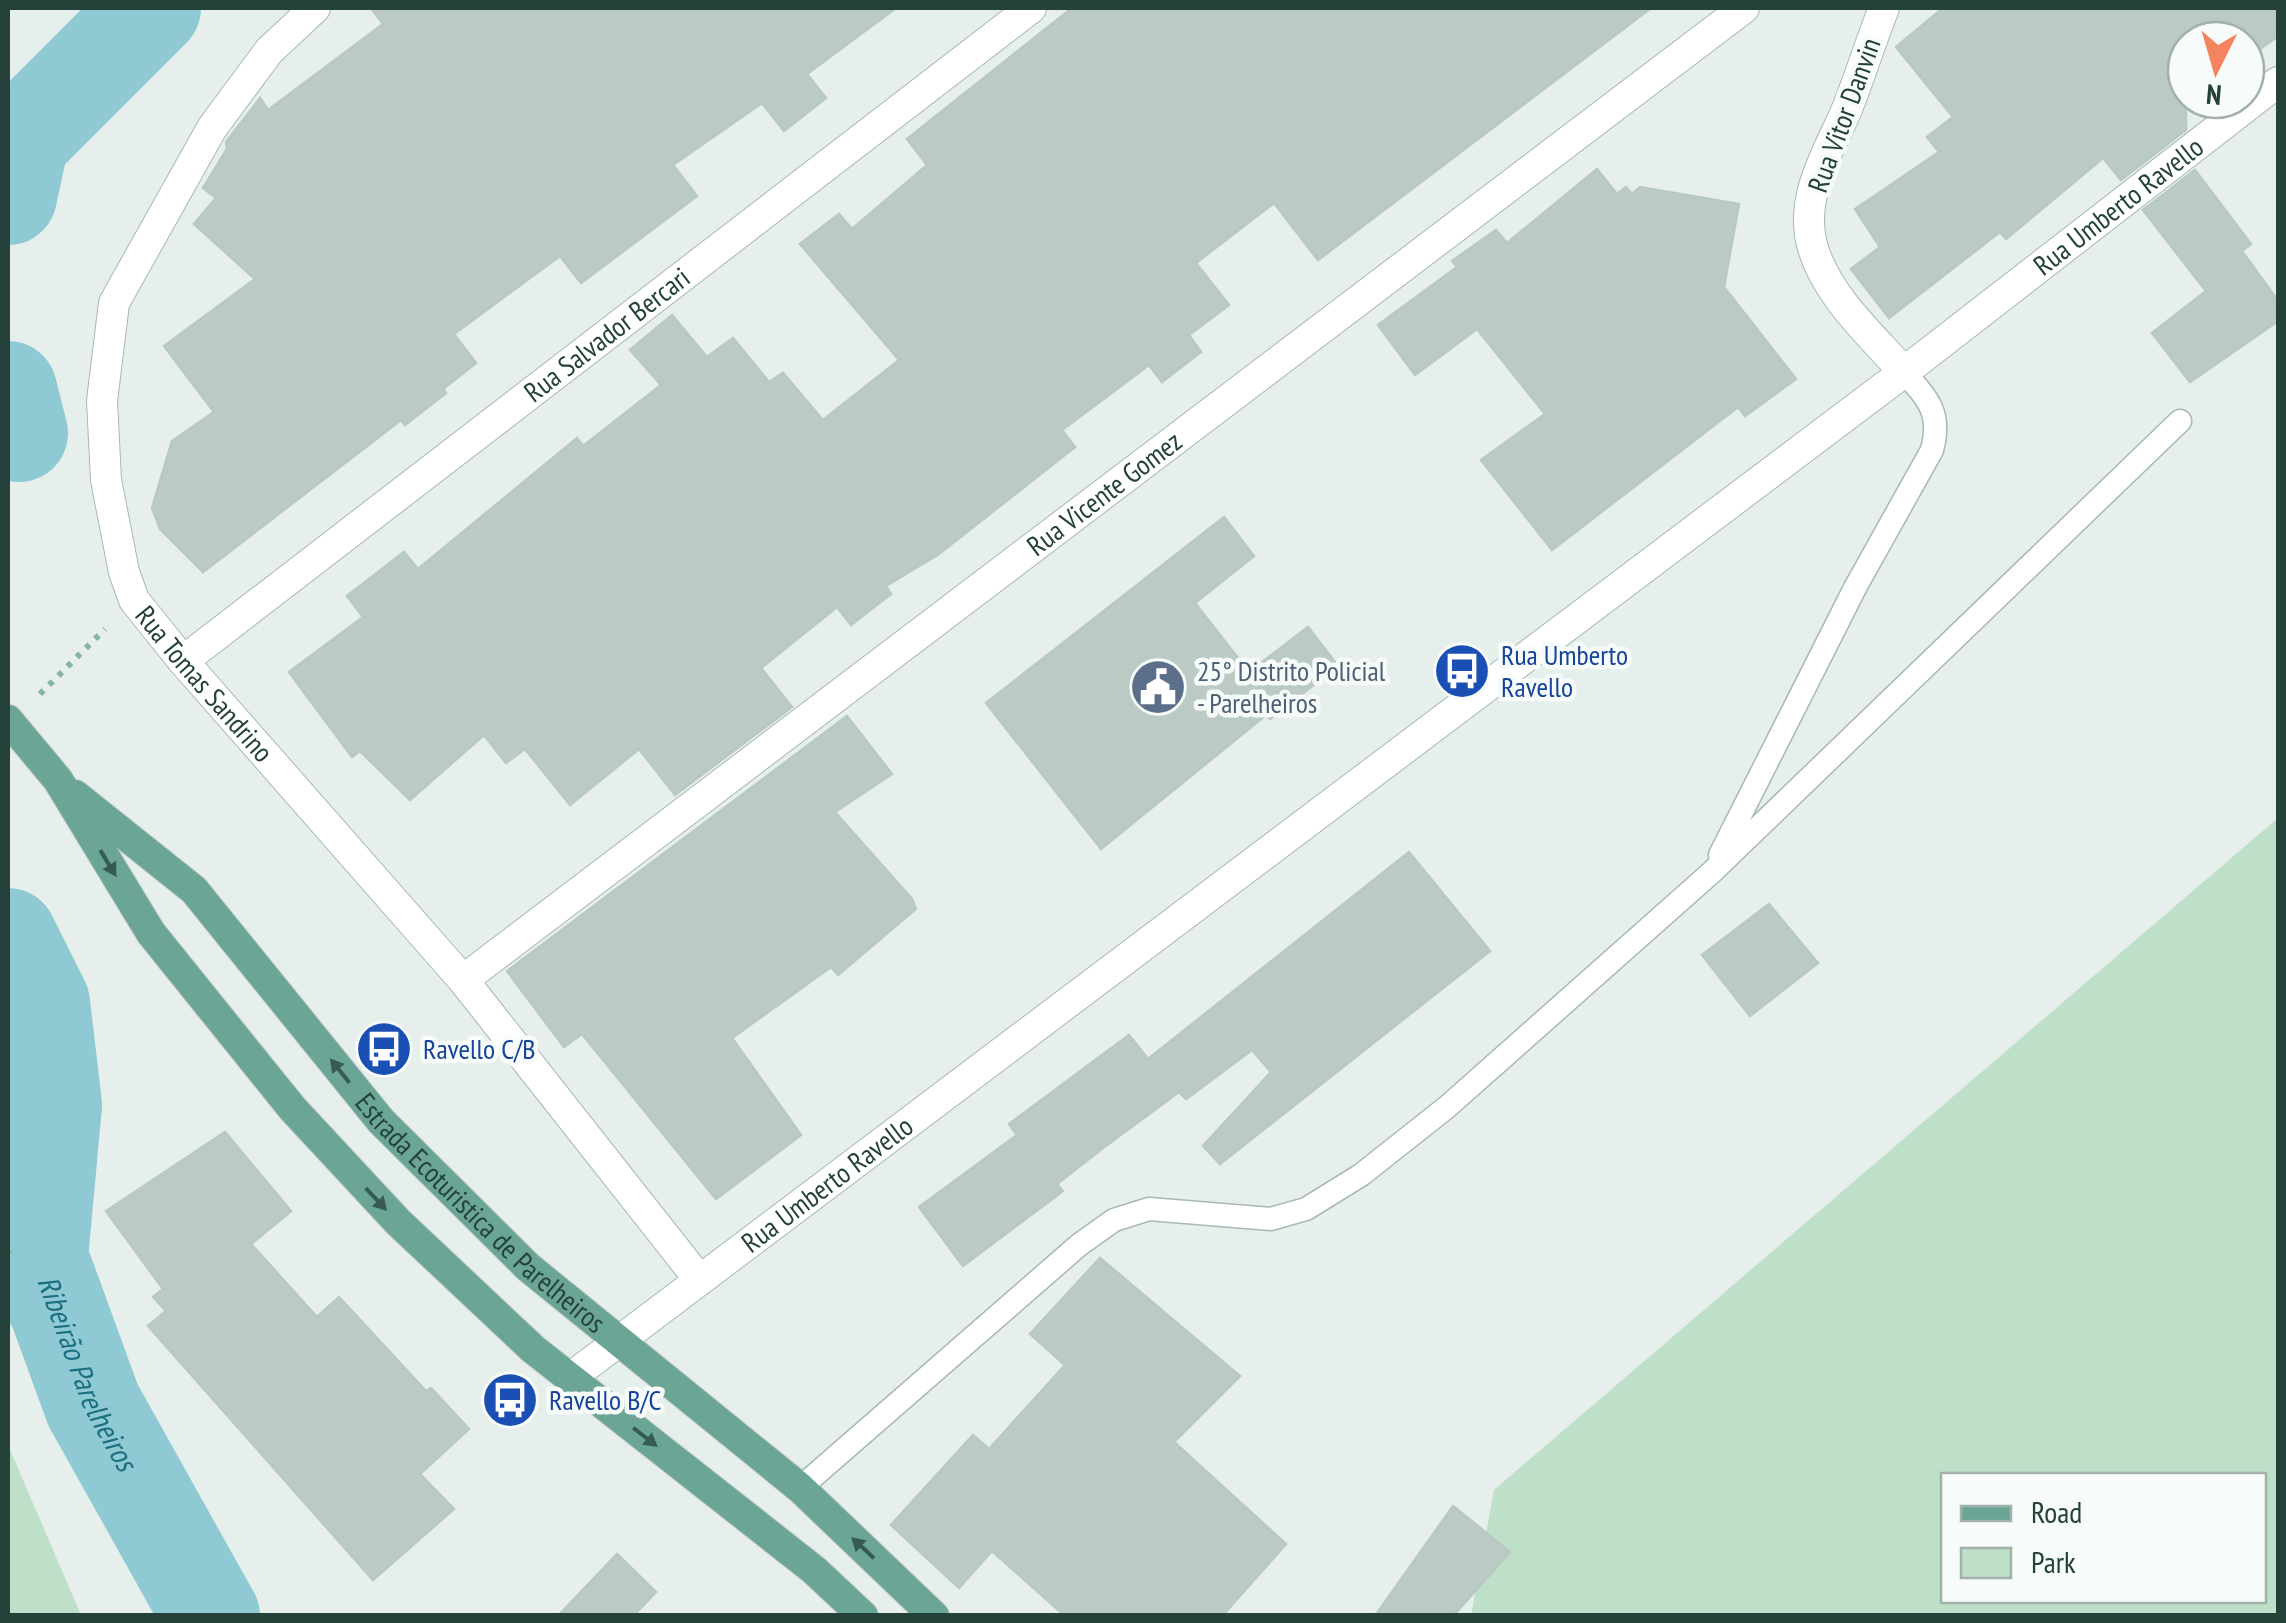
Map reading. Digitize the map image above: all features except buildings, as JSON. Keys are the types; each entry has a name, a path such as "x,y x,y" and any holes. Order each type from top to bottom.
{"main road":[{"name":"Estrada Ecoturistica de Parelheiros","path":"9,721 58,780 151,932 292,1108 398,1222 570,1378 814,1570 863,1616"},
{"name":"Estrada Ecoturistica de Parelheiros","path":"58,780 194,890 381,1121 528,1267 800,1488 934,1616"}],"street":[{"name":"Rua Tomas Sandrino","path":"315,8 269,50 212,128 114,303 102,401 106,480 124,572 134,600 183,662 463,980 698,1278"},
{"name":"Rua Salvador Bercari","path":"183,662 1032,8"},
{"name":"Rua Vicente Gomez","path":"463,980 1744,8"},
{"name":"Rua Vitor Danvin","path":"1884,8 1814,181 1810,223 1813,250 1850,312 1904,372"},
{"name":"Rua Umberto Ravello","path":"570,1378 1904,372 2278,82"}],"lane":[{"path":"1712,872 1856,586 1932,450 1938,428 1934,405 1904,372"},
{"path":"800,1488 1079,1245 1114,1220 1148,1209 1271,1219 1306,1209 1361,1176 1447,1107 1712,872 2180,420"}],"path":[{"path":"9,721 134,600"}],"green space":[{"path":"2278,818 2278,1615 1471,1616 1494,1490"},
{"path":"8,1445 81,1615 8,1615"}],"waterway":[{"name":"Ribeirão Parelheiros","path":"8,196 20,140 152,8"},
{"name":"Ribeirão Parelheiros","path":"8,390 19,433"},
{"name":"Ribeirão Parelheiros","path":"8,937 41,1003 53,1105 39,1257 93,1405 211,1616"},
{"path":"8,1308 93,1405"}],"place":[{"name":"Rua Umberto Ravello","path":"1462,671"},
{"name":"25° Distrito Policial - Parelheiros","path":"1158,687"},
{"name":"Ravello C/B","path":"384,1049"},
{"name":"Ravello B/C","path":"510,1400"}]}
